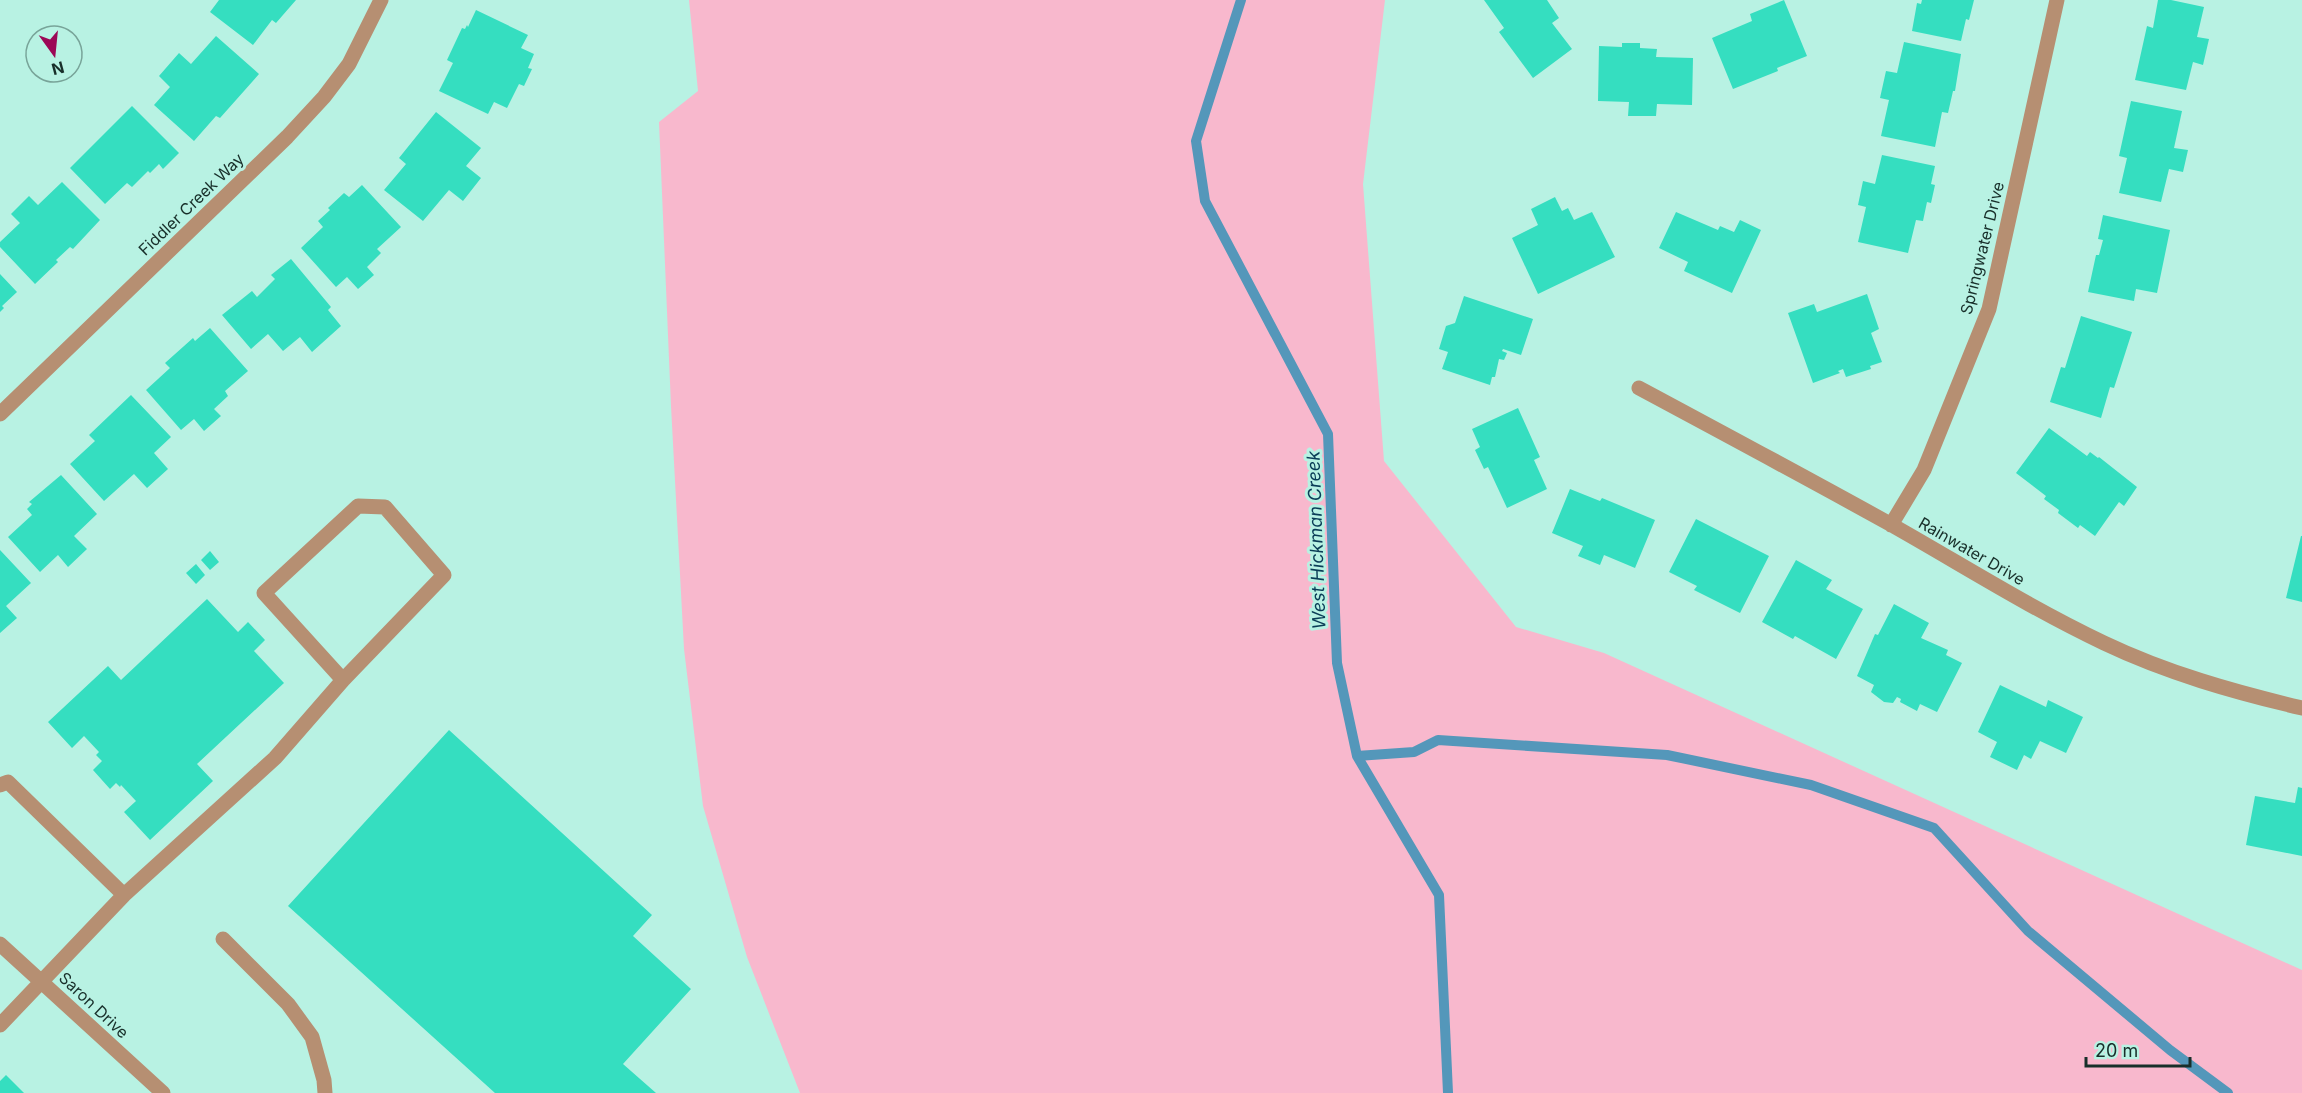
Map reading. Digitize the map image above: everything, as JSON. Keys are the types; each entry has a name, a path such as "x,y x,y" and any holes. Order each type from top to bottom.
{"street":[{"name":"Fiddler Creek Way","path":"0,414 287,137 324,97 349,64 381,0"},
{"name":"Springwater Drive","path":"1891,525 1924,470 1989,309 2056,0"},
{"name":"Rainwater Drive","path":"1639,388 1891,525 2031,605 2106,644 2167,669 2228,690 2302,708"},
{"path":"0,1025 124,895 275,758 343,680 444,575 386,507 358,506 264,593 343,680"},
{"path":"0,785 8,782 124,895"},
{"path":"223,939 288,1004 312,1036 324,1080 325,1093"},
{"name":"Saron Drive","path":"0,944 163,1093"}],"shaded area":[{"path":"689,0 1385,0 1363,184 1384,461 1516,627 1604,653 2302,970 2302,1093 800,1093 747,957 703,806 684,649 659,122 698,91"}],"building":[{"path":"219,0 296,0 276,23 272,20 253,45 210,12"},
{"path":"1484,0 1547,0 1559,18 1552,23 1572,49 1533,78 1499,32 1504,28"},
{"path":"1784,0 1807,56 1777,68 1778,71 1733,89 1712,38 1752,21 1750,14"},
{"path":"1922,0 1974,0 1969,20 1966,19 1961,41 1912,31 1917,3 1921,4"},
{"path":"2158,0 2171,0 2204,7 2197,37 2209,39 2203,65 2193,62 2186,90 2135,80 2147,26 2153,28"},
{"path":"476,10 528,35 521,48 534,54 528,68 532,69 524,86 519,84 507,108 494,102 488,114 439,91 453,63 447,60 462,28 465,29 467,25 468,27"},
{"path":"216,36 259,74 220,118 216,116 194,141 154,105 170,87 159,76 179,53 191,64"},
{"path":"1904,42 1961,54 1955,91 1953,91 1948,113 1942,112 1935,147 1881,136 1889,100 1880,98 1886,71 1897,73"},
{"path":"1622,43 1640,43 1640,48 1657,49 1656,57 1693,58 1692,105 1657,104 1656,116 1628,116 1629,102 1598,101 1599,46 1622,47"},
{"path":"2131,101 2182,111 2174,148 2188,150 2183,172 2169,169 2161,202 2119,193 2127,158 2119,156"},
{"path":"132,106 179,153 163,169 159,164 150,173 148,171 132,187 127,183 105,204 70,168"},
{"path":"436,112 481,148 466,166 481,178 463,201 449,190 423,221 384,190 406,164 399,158"},
{"path":"1882,155 1935,166 1931,184 1935,185 1931,203 1927,202 1923,221 1916,220 1908,253 1858,242 1866,207 1858,205 1863,181 1875,184"},
{"path":"62,182 100,220 73,249 70,247 56,260 58,262 35,284 0,247 0,242 20,223 11,214 29,196 38,205"},
{"path":"362,185 401,227 377,249 381,253 367,267 374,275 358,289 347,277 336,287 301,248 323,227 318,221 330,210 328,208 344,193 349,197"},
{"path":"1555,197 1562,211 1568,208 1574,220 1592,212 1615,257 1538,294 1512,238 1538,225 1531,209"},
{"path":"1676,212 1718,230 1720,226 1734,232 1740,220 1761,230 1732,293 1684,271 1688,262 1659,248"},
{"path":"2103,215 2170,230 2157,293 2136,289 2134,301 2088,292 2096,255 2099,255 2103,240 2098,239"},
{"path":"291,259 331,307 328,310 341,326 312,352 300,337 283,351 268,334 251,349 222,315 252,291 257,297 275,279 271,275"},
{"path":"0,274 17,292 2,306 4,308 0,312"},
{"path":"1867,294 1879,329 1871,333 1882,362 1870,366 1871,369 1846,377 1843,369 1838,371 1840,373 1813,383 1788,313 1814,304 1817,312"},
{"path":"1464,296 1533,319 1521,355 1503,349 1502,351 1507,353 1504,360 1499,359 1495,377 1492,377 1490,385 1442,369 1448,352 1439,349 1446,326 1455,323"},
{"path":"2081,316 2132,332 2114,388 2110,387 2101,418 2050,402 2061,367 2065,368"},
{"path":"210,328 248,371 225,391 228,396 214,409 221,416 204,431 194,419 181,430 146,390 170,368 165,363 193,338 195,341"},
{"path":"131,395 171,437 154,453 168,469 147,488 134,474 104,501 70,464 95,441 89,435"},
{"path":"1518,408 1540,457 1534,460 1547,489 1507,508 1488,467 1484,469 1475,450 1480,447 1472,429"},
{"path":"2049,428 2087,456 2090,452 2099,457 2137,487 2124,506 2119,502 2095,536 2080,525 2078,528 2058,513 2059,510 2044,499 2046,496 2016,473"},
{"path":"61,475 97,514 74,536 87,549 68,567 58,555 40,572 8,537 32,515 27,509 32,504 29,502"},
{"path":"1570,489 1600,501 1602,498 1655,520 1635,568 1604,555 1600,565 1578,556 1583,546 1552,533"},
{"path":"1696,519 1769,556 1740,613 1694,590 1697,586 1669,572"},
{"path":"2302,536 2302,602 2286,598"},
{"path":"0,550 31,583 6,606 17,618 0,633"},
{"path":"210,551 219,562 210,570 201,560"},
{"path":"1796,560 1832,580 1826,589 1863,609 1836,659 1795,636 1793,639 1762,622"},
{"path":"196,564 205,575 196,584 186,573"},
{"path":"207,599 238,632 248,622 265,640 254,651 284,683 197,764 213,781 150,840 124,812 136,801 121,785 120,787 116,783 110,789 93,770 102,761 96,755 99,752 84,736 72,748 48,722 108,666 121,680"},
{"path":"1894,604 1929,623 1921,638 1948,650 1946,655 1962,663 1937,712 1920,704 1917,711 1900,702 1901,699 1897,697 1893,703 1884,702 1871,692 1874,685 1857,676 1875,634 1878,635"},
{"path":"2000,685 2046,707 2048,700 2083,717 2066,753 2040,741 2031,759 2024,755 2017,770 1990,757 1997,742 1978,732"},
{"path":"449,730 652,915 633,936 691,989 623,1064 656,1093 495,1093 288,906"},
{"path":"2298,787 2302,788 2302,856 2246,845 2255,796 2295,803"},
{"path":"6,1075 24,1093 0,1093 0,1081"}],"waterway":[{"name":"West Hickman Creek","path":"1241,0 1196,141 1205,201 1328,434 1337,663 1357,756 1439,895 1448,1093"},
{"path":"1357,756 1414,752 1438,740 1667,755 1811,785 1934,828 2028,931 2170,1050 2228,1093"}]}
